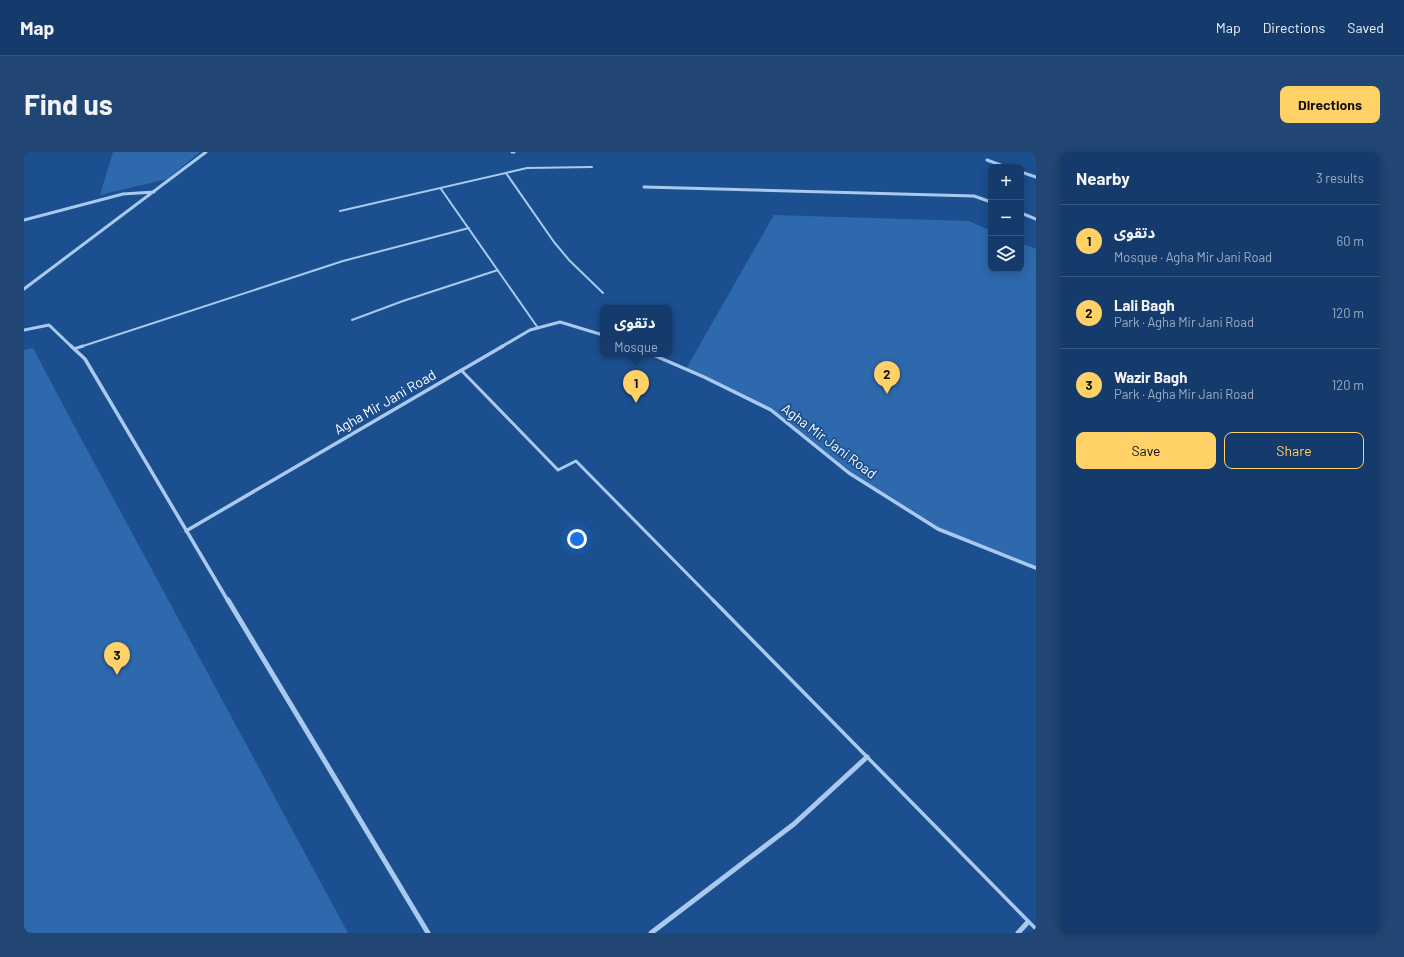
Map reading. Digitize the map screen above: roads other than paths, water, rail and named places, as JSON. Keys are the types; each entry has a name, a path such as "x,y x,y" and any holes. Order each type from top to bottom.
{"street":[{"path":"24,289 206,152"},
{"path":"987,160 998,164"},
{"path":"1024,173 1036,177"},
{"path":"644,187 974,196 988,201"},
{"path":"24,220 123,194 154,192"},
{"path":"1024,214 1036,219"},
{"name":"Agha Mir Jani Road","path":"186,531 530,330 560,322 600,333"},
{"path":"24,330 49,325 85,359 186,531 428,933"},
{"name":"Agha Mir Jani Road","path":"658,357 704,377 771,410 849,473 938,528 1036,568"},
{"path":"651,933 794,824 868,757"},
{"path":"1018,933 1028,922"}],"lane":[{"path":"340,211 527,168 592,167"},
{"path":"506,174 554,242 569,260 602,293"},
{"path":"441,188 538,328"},
{"path":"74,349 343,261 468,228"},
{"path":"352,320 402,301 498,270"},
{"path":"461,370 558,470 576,461 1036,930"}],"place":[{"name":"Lali Bagh","path":"887,394"},
{"name":"دتقوى","path":"636,403"},
{"name":"Wazir Bagh","path":"117,675"}]}
